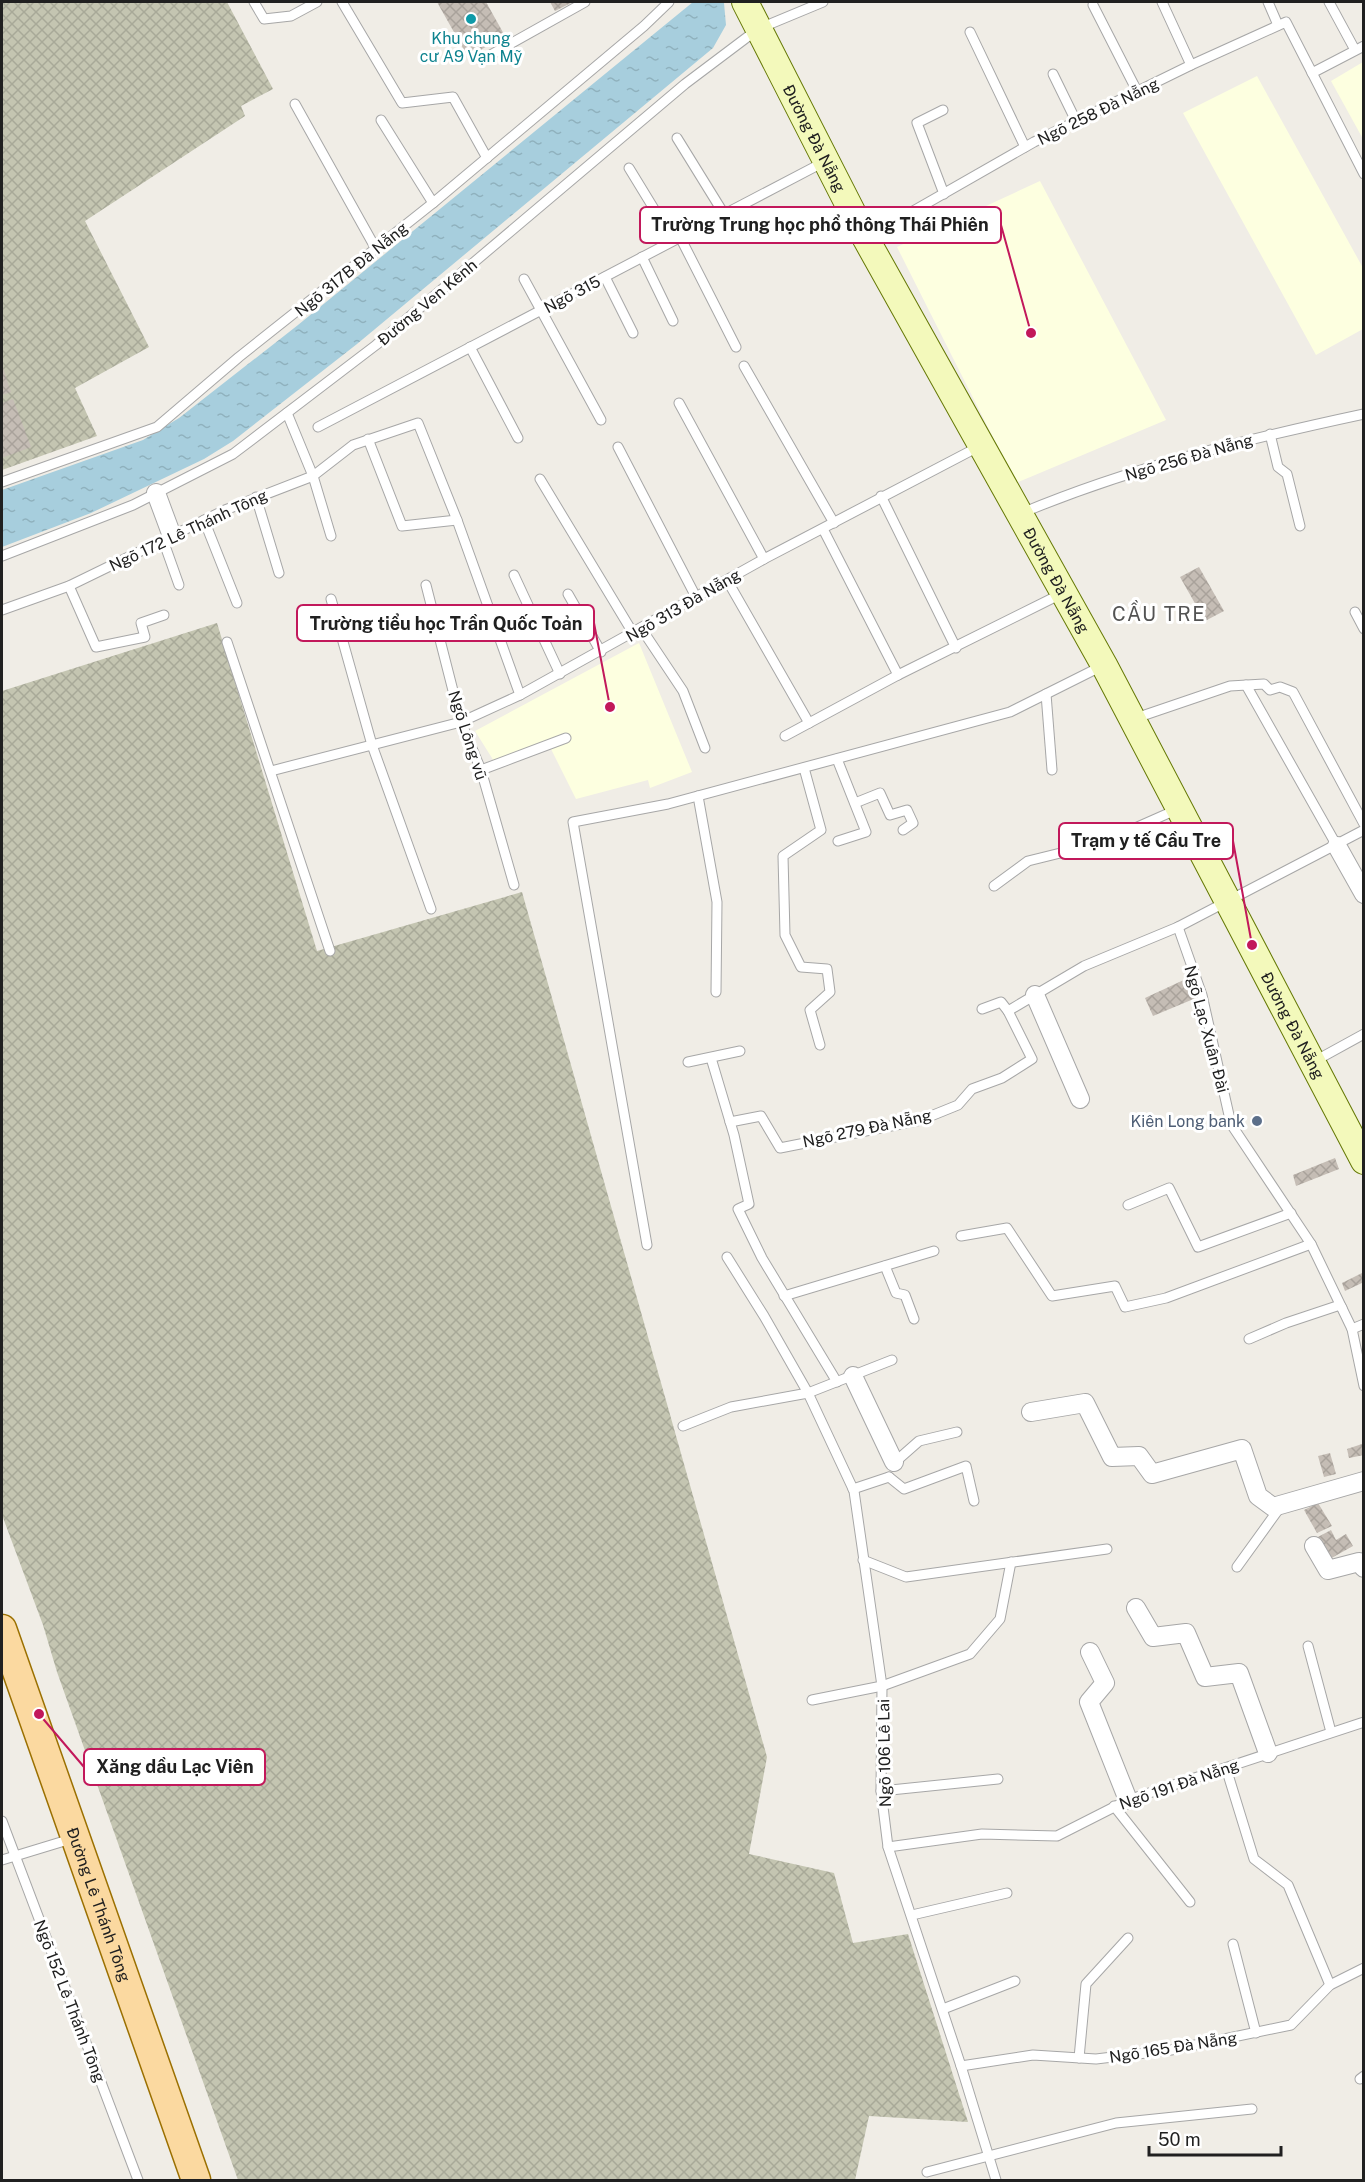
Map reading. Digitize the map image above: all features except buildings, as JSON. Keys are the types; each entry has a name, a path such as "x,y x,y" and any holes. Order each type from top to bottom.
{"main road":[{"name":"Đường Đà Nẵng","path":"745,2 866,239 1104,665 1364,1161"},
{"name":"Đường Lê Thánh Tông","path":"2,1629 196,2181"}],"street":[{"path":"156,493 168,538"},
{"path":"1337,846 1364,894"},
{"path":"1035,995 1080,1099"},
{"path":"845,1379 892,1469"},
{"path":"1031,1412 1085,1403 1112,1457 1139,1455 1152,1474 1242,1449 1258,1496 1273,1507 1364,1481"},
{"path":"1314,1546 1328,1570 1359,1562 1364,1568"},
{"path":"1136,1608 1153,1637 1186,1634 1205,1677 1239,1672 1268,1753"},
{"path":"1090,1652 1105,1683 1089,1702 1121,1803"}],"lane":[{"path":"254,2 264,19 291,15 317,2"},
{"path":"342,2 402,103 453,97 487,158"},
{"path":"487,57 585,2"},
{"name":"Ngõ 317B Đà Nẵng","path":"2,482 157,427 239,357 433,203 669,2"},
{"name":"Đường Ven Kênh","path":"2,556 156,493 233,454 376,345 685,84 758,27 823,2"},
{"path":"1162,2 1191,65"},
{"path":"1269,2 1278,25 1286,22 1364,174"},
{"path":"1312,73 1359,48 1329,2"},
{"path":"1093,5 1137,91"},
{"name":"Ngõ 258 Đà Nẵng","path":"866,239 1025,147 1278,25"},
{"path":"970,32 1025,147"},
{"path":"1053,74 1076,121"},
{"path":"295,104 376,249"},
{"path":"944,110 917,123 944,194"},
{"path":"381,120 433,203"},
{"path":"677,138 724,214"},
{"name":"Ngõ 315","path":"318,427 826,160"},
{"path":"629,168 677,239 736,347"},
{"path":"642,257 673,321"},
{"path":"605,277 633,333"},
{"path":"524,279 601,420"},
{"path":"470,347 518,438"},
{"path":"744,366 834,523"},
{"path":"679,404 764,559"},
{"path":"287,413 313,476 331,536"},
{"name":"Ngõ 256 Đà Nẵng","path":"1020,514 1081,488 1270,434 1364,414"},
{"name":"Ngõ 172 Lê Thánh Tông","path":"2,610 69,586 255,497 313,476 353,445 418,423 457,520"},
{"path":"1270,434 1278,467 1287,474 1300,525"},
{"path":"368,439 402,526 457,520 520,695"},
{"name":"Ngõ 313 Đà Nẵng","path":"271,771 461,722 520,695 601,652 764,559 982,445"},
{"path":"618,447 696,597"},
{"path":"540,479 637,631 683,692 705,748"},
{"path":"881,496 956,648"},
{"path":"255,497 279,573"},
{"path":"204,520 237,603"},
{"path":"823,529 898,675"},
{"path":"168,538 179,585"},
{"path":"514,575 560,674"},
{"path":"727,580 809,723"},
{"name":"Ngõ Lông vũ","path":"426,585 461,722 481,770 514,885"},
{"path":"69,586 96,647 146,637 141,622 164,615"},
{"path":"785,736 898,675 1064,593"},
{"path":"568,594 601,652"},
{"path":"331,599 372,745 430,909"},
{"path":"1355,612 1364,629"},
{"path":"227,642 330,951"},
{"path":"647,1245 573,822 622,815 698,796 1010,712 1104,665"},
{"path":"1132,719 1230,686 1264,684 1270,690 1280,687 1293,692 1364,824"},
{"path":"1246,685 1337,846"},
{"path":"1046,694 1052,770"},
{"path":"481,770 566,738"},
{"path":"837,759 866,832 838,841"},
{"path":"804,768 821,830 783,856 785,935 801,967 827,969 830,992 810,1010 820,1045"},
{"path":"855,803 880,793 890,815 907,810 912,823 903,830"},
{"path":"698,796 717,902 716,992"},
{"path":"994,886 1028,861 1101,843 1178,809"},
{"path":"982,1009 1001,1002 1008,1011 1084,966 1178,927 1364,830"},
{"name":"Ngõ Lạc Xuân Đài","path":"1178,927 1202,995 1231,1124 1311,1244 1352,1329 1364,1386"},
{"name":"Ngõ 279 Đà Nẵng","path":"730,1122 761,1116 780,1148 921,1120 958,1105 972,1089 1002,1078 1032,1059 1008,1011"},
{"path":"1311,1063 1364,1034"},
{"path":"688,1062 740,1051"},
{"path":"711,1058 730,1122 749,1204 738,1209 784,1296 845,1379"},
{"path":"1128,1205 1169,1188 1198,1246 1291,1213"},
{"path":"962,1236 1007,1228 1052,1296 1116,1286 1125,1307 1166,1298 1311,1244"},
{"path":"784,1296 934,1251"},
{"name":"Ngõ 106 Lê Lai","path":"727,1257 808,1393 853,1489 882,1686 881,1791 888,1847 943,2009 996,2181"},
{"path":"885,1266 896,1293 905,1295 914,1319"},
{"path":"1249,1339 1286,1323 1340,1305"},
{"path":"1352,1329 1364,1324"},
{"path":"683,1426 731,1407 808,1393 892,1360"},
{"path":"853,1489 892,1469 919,1441 957,1432"},
{"path":"892,1469 904,1490 966,1466 974,1501"},
{"path":"1237,1567 1282,1504"},
{"path":"863,1560 906,1577 1107,1549"},
{"path":"812,1700 882,1686 970,1654 1000,1619 1011,1562"},
{"path":"1308,1646 1331,1732"},
{"name":"Ngõ 191 Đà Nẵng","path":"888,1847 982,1834 1057,1836 1121,1803 1364,1722"},
{"path":"1226,1768 1254,1859 1288,1886 1330,1985"},
{"path":"881,1791 998,1779"},
{"path":"1121,1803 1190,1902"},
{"name":"Ngõ 152 Lê Thánh Tông","path":"2,1821 138,2181"},
{"path":"2,1860 74,1838"},
{"path":"912,1915 1007,1893"},
{"path":"1079,2058 1086,1984 1128,1938"},
{"path":"1233,1944 1256,2033"},
{"name":"Ngõ 165 Đà Nẵng","path":"961,2066 1033,2055 1096,2059 1171,2050 1291,2025 1330,1985 1364,1968"},
{"path":"943,2009 1015,1981"},
{"path":"927,2172 1116,2123 1252,2109"}],"shaded area":[{"path":"2,2 227,2 273,89 241,106 245,116 85,221 149,347 75,388 97,436 2,470"},
{"path":"1363,62 1363,139 1331,81"},
{"path":"1257,76 1363,268 1363,329 1316,355 1183,113"},
{"path":"1040,181 1166,420 1016,483 897,247"},
{"path":"217,623 317,951 522,892 767,1757 749,1854 834,1873 853,1943 908,1934 968,2122 869,2116 855,2180 238,2180 57,1672 43,1625 2,1515 2,691"},
{"path":"639,643 692,772 650,788 648,780 576,799 550,747 497,766 475,731"}],"water":[{"path":"693,2 724,3 726,25 713,48 357,344 233,441 204,459 91,513 2,547 2,490 143,440 179,418 298,325"}],"place":[{"name":"Khu chung cư A9 Vạn Mỹ","path":"471,19"},
{"name":"Trường Trung học phổ thông Thái Phiên","path":"1031,333"},
{"name":"Trường tiểu học Trần Quốc Toản","path":"610,707"},
{"name":"Trạm y tế Cầu Tre","path":"1252,945"},
{"name":"Kiên Long bank","path":"1257,1121"},
{"name":"Xăng dầu Lạc Viên","path":"39,1714"}],"district":[{"name":"CẦU TRE","path":"1159,614"}]}
